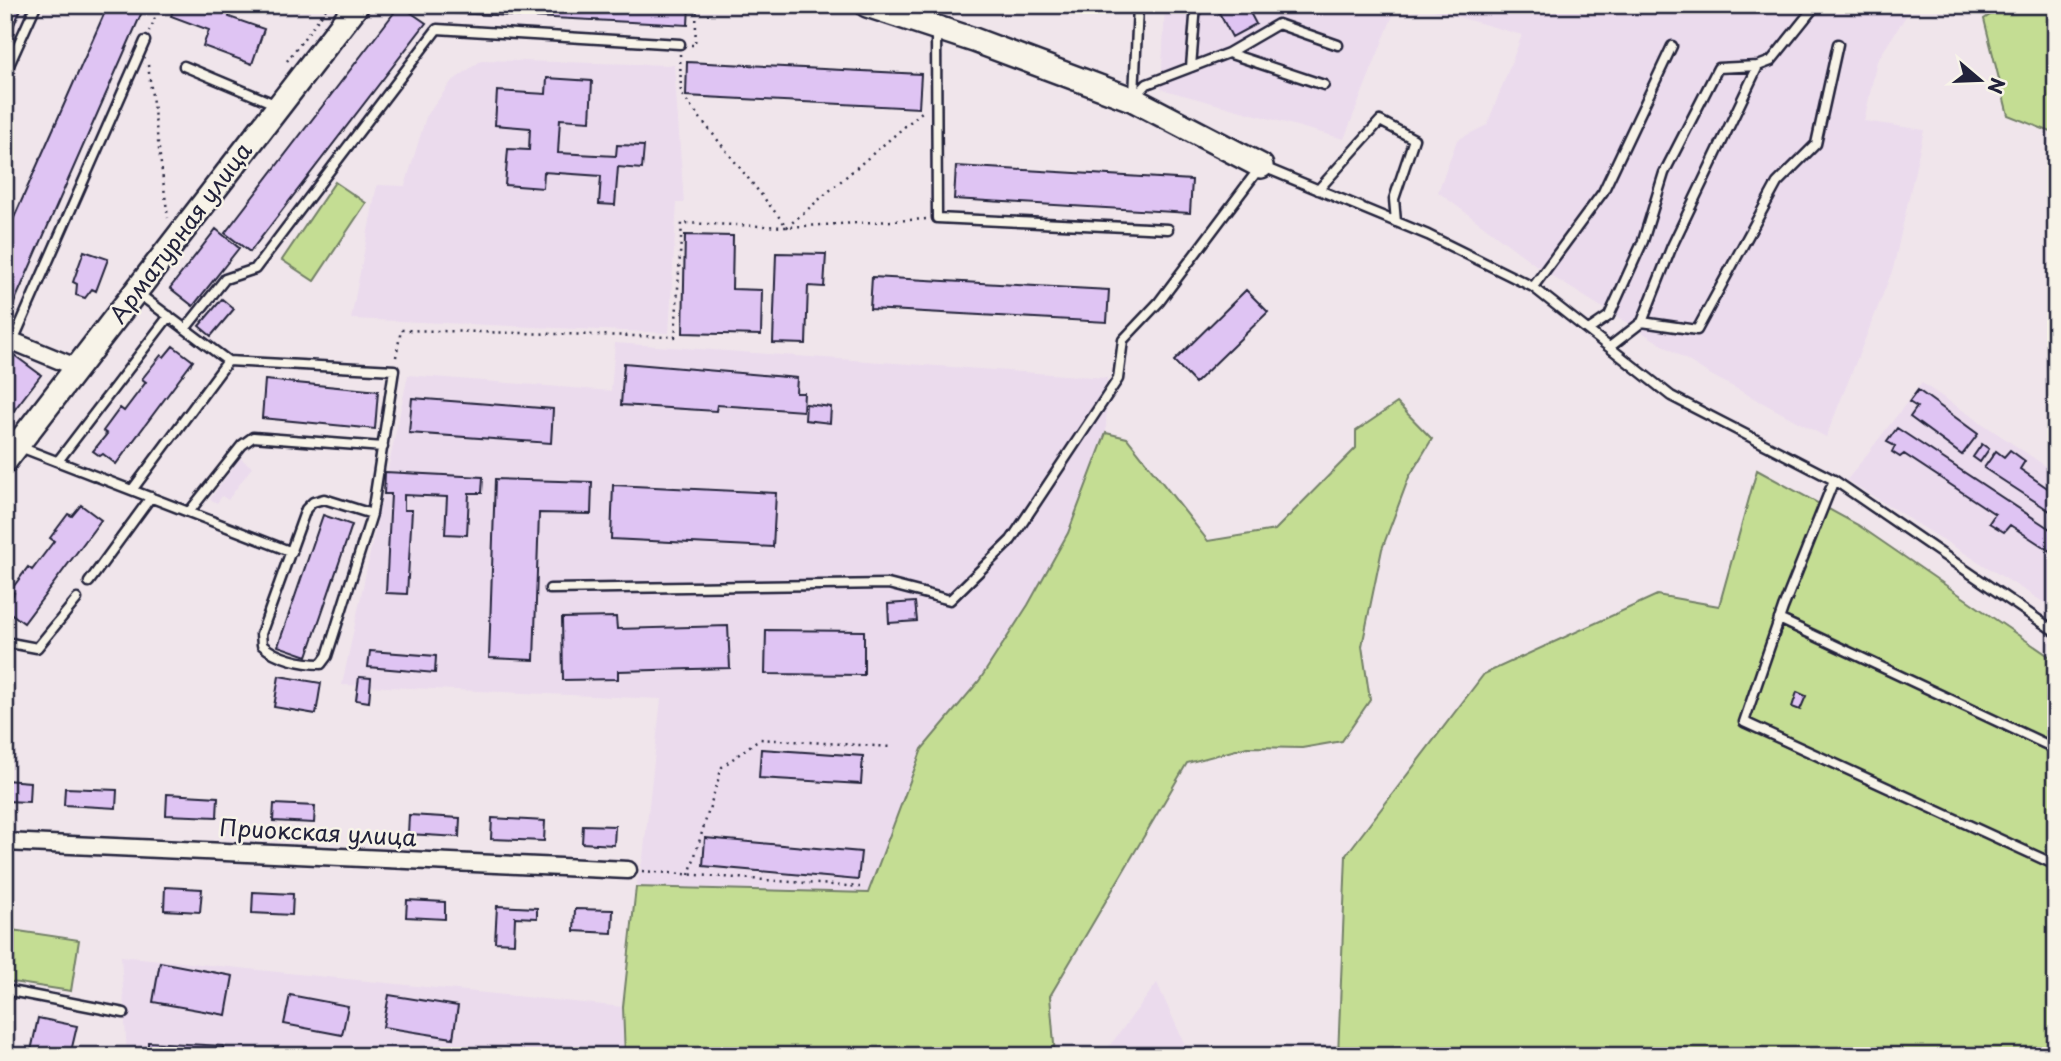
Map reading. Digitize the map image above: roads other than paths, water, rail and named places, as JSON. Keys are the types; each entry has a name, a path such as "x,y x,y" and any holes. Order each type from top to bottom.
{"street":[{"path":"866,5 911,12 936,28 1134,100 1261,166"},
{"name":"Арматурная улица","path":"12,454 356,6"},
{"path":"9,340 78,368"},
{"name":"Приокская улица","path":"5,842 628,870"}],"lane":[{"path":"5,74 36,5"},
{"path":"1134,100 1138,5"},
{"path":"1191,67 1196,5"},
{"path":"1590,329 1609,316 1643,241 1664,173 1718,68 1758,66 1771,61 1816,5"},
{"path":"1134,100 1142,86 1228,53 1278,24 1338,45"},
{"path":"936,28 937,218 1168,229"},
{"path":"185,329 225,279 255,269 437,29 680,44"},
{"path":"9,340 145,41"},
{"path":"1642,323 1697,330 1777,183 1816,144 1838,44"},
{"path":"1533,287 1602,192 1672,46"},
{"path":"1228,53 1324,85"},
{"path":"184,66 279,106"},
{"path":"1611,346 1642,323 1672,246 1758,66"},
{"path":"1318,190 1380,121 1414,139 1394,199 1396,222"},
{"path":"550,589 888,584 950,600 1012,540 1118,379 1123,340 1159,302 1261,166 1396,222 1533,287 1590,329 1671,396 1834,480 2056,632"},
{"path":"135,292 228,361 394,370 372,514 327,656 321,664 309,664 270,652 262,645 261,634 306,509 313,502 324,499 372,514"},
{"path":"58,461 169,316"},
{"path":"132,490 228,361"},
{"path":"189,512 242,445 253,437 383,447"},
{"path":"12,454 58,461 292,552"},
{"path":"1834,480 1779,619 1744,722 2056,865"},
{"path":"89,582 151,497"},
{"path":"5,642 37,648 76,598"},
{"path":"1779,619 2056,749"},
{"path":"5,990 124,1013"}]}
